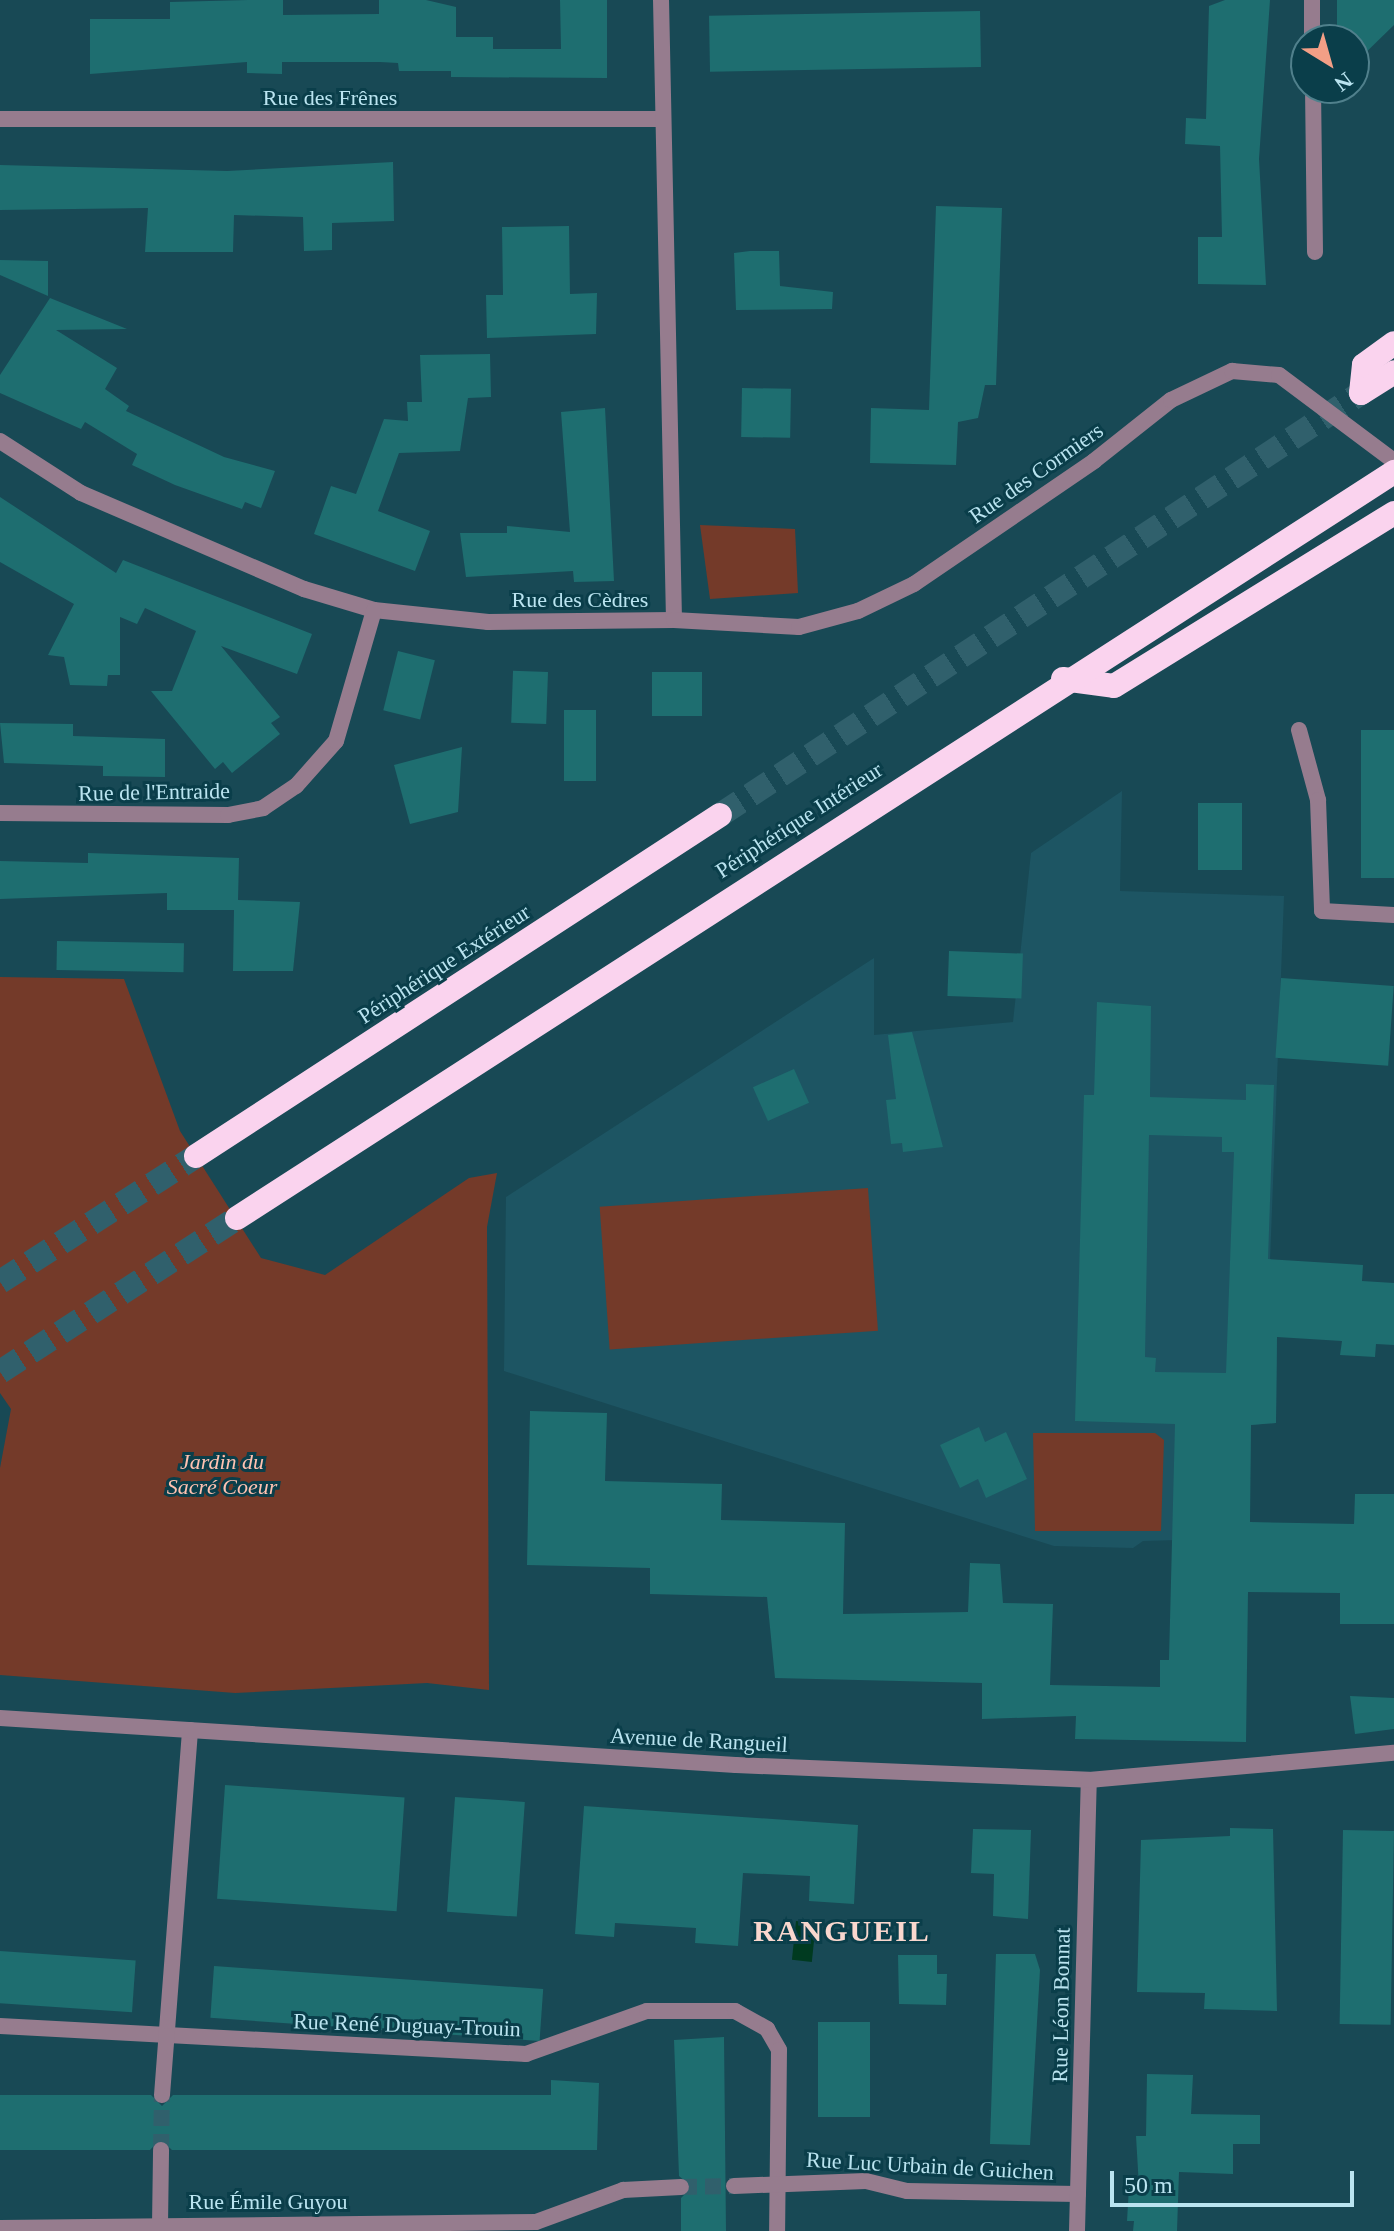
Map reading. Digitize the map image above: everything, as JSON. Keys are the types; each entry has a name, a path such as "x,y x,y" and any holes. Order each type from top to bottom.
{"highway":[{"path":"1394,343 1364,365 1361,393 1394,372"},
{"name":"Périphérique Intérieur","path":"237,1218 1063,679 1394,472"},
{"path":"1063,679 1114,686 1394,513"},
{"name":"Périphérique Extérieur","path":"196,1156 720,815"}],"street":[{"name":"Rue des Cèdres","path":"0,441 81,493 304,589 374,610 488,622 674,620 660,119 661,0"},
{"path":"1312,0 1312,24"},
{"path":"1313,104 1315,252"},
{"name":"Rue des Frênes","path":"0,119 660,119"},
{"name":"Rue des Cormiers","path":"674,620 799,627 858,611 914,584 1203,381 1232,371 1279,375 1394,461"},
{"name":"Rue de l'Entraide","path":"0,813 228,815 263,808 296,786 336,741 374,610"},
{"path":"1299,730 1318,800 1322,911 1394,915"},
{"name":"Avenue de Rangueil","path":"0,1718 1089,1780 1394,1753"},
{"path":"162,2095 190,1730"},
{"name":"Rue Léon Bonnat","path":"1077,2231 1089,1780"},
{"name":"Rue René Duguay-Trouin","path":"0,2026 526,2054 647,2011 735,2011 767,2029 779,2050 779,2181"},
{"path":"160,2225 161,2150"},
{"name":"Rue Luc Urbain de Guichen","path":"777,2231 779,2181"},
{"name":"Rue Luc Urbain de Guichen","path":"734,2186 779,2181 1078,2194"},
{"path":"536,2227 623,2190 681,2187"},
{"name":"Rue Émile Guyou","path":"0,2228 160,2225 536,2227"}],"shaded area":[{"path":"1122,791 1120,891 1284,896 1267,1340 1277,1341 1276,1423 1251,1425 1249,1538 1143,1541 1133,1548 1054,1546 504,1371 506,1197 874,958 874,1035 1013,1022 1031,853"},
{"path":"796,1921 816,1923 812,1962 792,1960"}],"green space":[{"path":"700,525 795,529 798,593 710,599"},
{"name":"Jardin du Sacré Coeur","path":"0,977 124,979 180,1131 261,1258 325,1275 469,1178 497,1173 487,1227 489,1690 427,1683 235,1693 0,1675 0,1468 11,1409 0,1393"},
{"path":"868,1188 878,1331 610,1349 600,1207"},
{"path":"1033,1433 1155,1433 1164,1440 1161,1531 1035,1531"}],"building":[{"path":"283,0 283,15 379,14 379,0 426,0 456,7 456,37 493,37 493,49 561,49 560,0 607,0 607,78 451,77 451,71 399,71 398,63 380,62 282,62 282,74 247,73 247,62 90,74 90,19 170,19 170,2"},
{"path":"1225,0 1270,0 1259,159 1266,285 1198,284 1198,237 1222,237 1220,146 1185,144 1186,118 1206,119 1209,6"},
{"path":"1337,0 1394,0 1394,25 1370,48 1370,24 1337,24"},
{"path":"980,11 981,67 710,72 709,16"},
{"path":"393,162 394,221 332,223 332,250 304,251 303,217 234,215 233,252 145,252 148,208 0,210 0,165 227,171"},
{"path":"936,206 1002,208 996,385 985,385 978,418 958,422 956,465 870,463 871,408 929,410"},
{"path":"569,226 570,294 597,293 596,334 487,338 486,295 503,295 502,227"},
{"path":"779,251 780,286 833,292 832,309 736,310 734,253"},
{"path":"0,260 48,261 48,296 0,275"},
{"path":"50,298 127,329 56,330 117,368 105,389 129,406 126,411 224,457 275,471 261,508 245,502 242,509 175,485 132,465 137,454 85,422 81,429 0,393 0,375"},
{"path":"490,354 491,397 468,398 460,451 399,453 378,511 430,531 415,571 314,534 331,486 356,494 384,419 408,421 407,402 422,402 420,355"},
{"path":"742,388 791,389 790,438 741,437"},
{"path":"605,408 614,581 574,582 573,571 466,577 460,533 507,533 507,526 570,532 561,412"},
{"path":"0,497 116,573 123,560 312,634 297,674 221,646 280,717 271,723 280,734 232,773 223,762 215,769 151,691 172,691 196,631 145,608 137,624 120,617 120,675 108,675 107,686 70,685 64,657 48,655 74,604 0,562"},
{"path":"398,651 435,660 420,719 383,710"},
{"path":"513,671 548,672 546,724 511,723"},
{"path":"652,672 702,672 702,716 652,716"},
{"path":"564,710 596,710 596,781 564,781"},
{"path":"0,723 73,724 73,736 165,739 165,777 103,776 103,766 4,763"},
{"path":"1361,730 1394,730 1394,878 1361,878"},
{"path":"462,747 458,812 410,824 394,765"},
{"path":"1198,803 1242,803 1242,870 1198,870"},
{"path":"88,853 239,858 238,900 300,902 293,971 233,971 234,910 167,910 167,893 0,899 0,861 88,863"},
{"path":"57,941 184,943 183,972 56,970"},
{"path":"949,951 1023,954 1021,999 947,996"},
{"path":"1281,978 1394,986 1388,1066 1275,1058"},
{"path":"1097,1002 1151,1006 1150,1097 1246,1100 1246,1084 1274,1085 1268,1259 1363,1265 1362,1281 1394,1283 1394,1345 1376,1344 1375,1357 1340,1355 1342,1341 1277,1337 1276,1423 1251,1425 1250,1522 1354,1524 1355,1494 1394,1494 1394,1624 1340,1624 1340,1593 1248,1592 1246,1742 1075,1739 1076,1716 982,1719 982,1683 775,1678 767,1597 650,1594 650,1568 527,1565 530,1411 607,1413 605,1481 722,1484 721,1520 845,1523 843,1614 968,1612 970,1563 1000,1564 1003,1603 1053,1604 1050,1685 1160,1687 1160,1660 1169,1660 1175,1424 1075,1421 1084,1095 1094,1095","holes":["1149,1135 1222,1137 1222,1152 1234,1152 1226,1373 1155,1372 1156,1358 1145,1357"]},
{"path":"912,1032 943,1147 903,1152 902,1143 891,1144 886,1100 896,1099 888,1035"},
{"path":"794,1069 809,1103 768,1121 753,1087"},
{"path":"979,1427 985,1442 1006,1432 1027,1479 986,1498 978,1479 960,1488 940,1445"},
{"path":"1350,1696 1394,1698 1394,1729 1355,1734"},
{"path":"225,1785 405,1798 397,1911 217,1899"},
{"path":"455,1797 525,1802 517,1917 447,1912"},
{"path":"584,1806 858,1825 854,1904 809,1901 810,1876 743,1873 738,1946 695,1943 696,1928 615,1923 614,1937 575,1934"},
{"path":"1230,1828 1273,1829 1277,2011 1204,2009 1205,1993 1137,1992 1141,1840 1230,1836"},
{"path":"973,1829 1031,1830 1028,1919 993,1916 994,1874 971,1873"},
{"path":"1343,1830 1394,1831 1391,2025 1340,2024"},
{"path":"0,1951 136,1960 132,2012 0,2003"},
{"path":"996,1954 1035,1954 1040,1970 1030,2145 990,2144"},
{"path":"898,1955 937,1955 937,1974 947,1974 946,2005 899,2004"},
{"path":"214,1966 543,1989 540,2041 210,2018"},
{"path":"818,2022 870,2022 870,2117 818,2117"},
{"path":"724,2037 726,2231 681,2231 681,2198 692,2187 679,2176 674,2040"},
{"path":"1147,2074 1193,2075 1191,2114 1260,2115 1260,2144 1233,2144 1233,2174 1179,2172 1177,2231 1133,2231 1134,2221 1127,2221 1129,2187 1139,2187 1136,2136 1146,2136"},
{"path":"551,2080 599,2083 597,2150 172,2150 160,2139 150,2150 0,2150 0,2095 151,2095 162,2106 173,2095 551,2095"}],"tunnel":[{"path":"720,815 1361,393"},
{"path":"0,1282 196,1156"},
{"path":"0,1372 237,1218"},
{"path":"161,2150 162,2095"},
{"path":"681,2187 734,2186"}],"district":[{"name":"RANGUEIL","path":"842,1931"}]}
